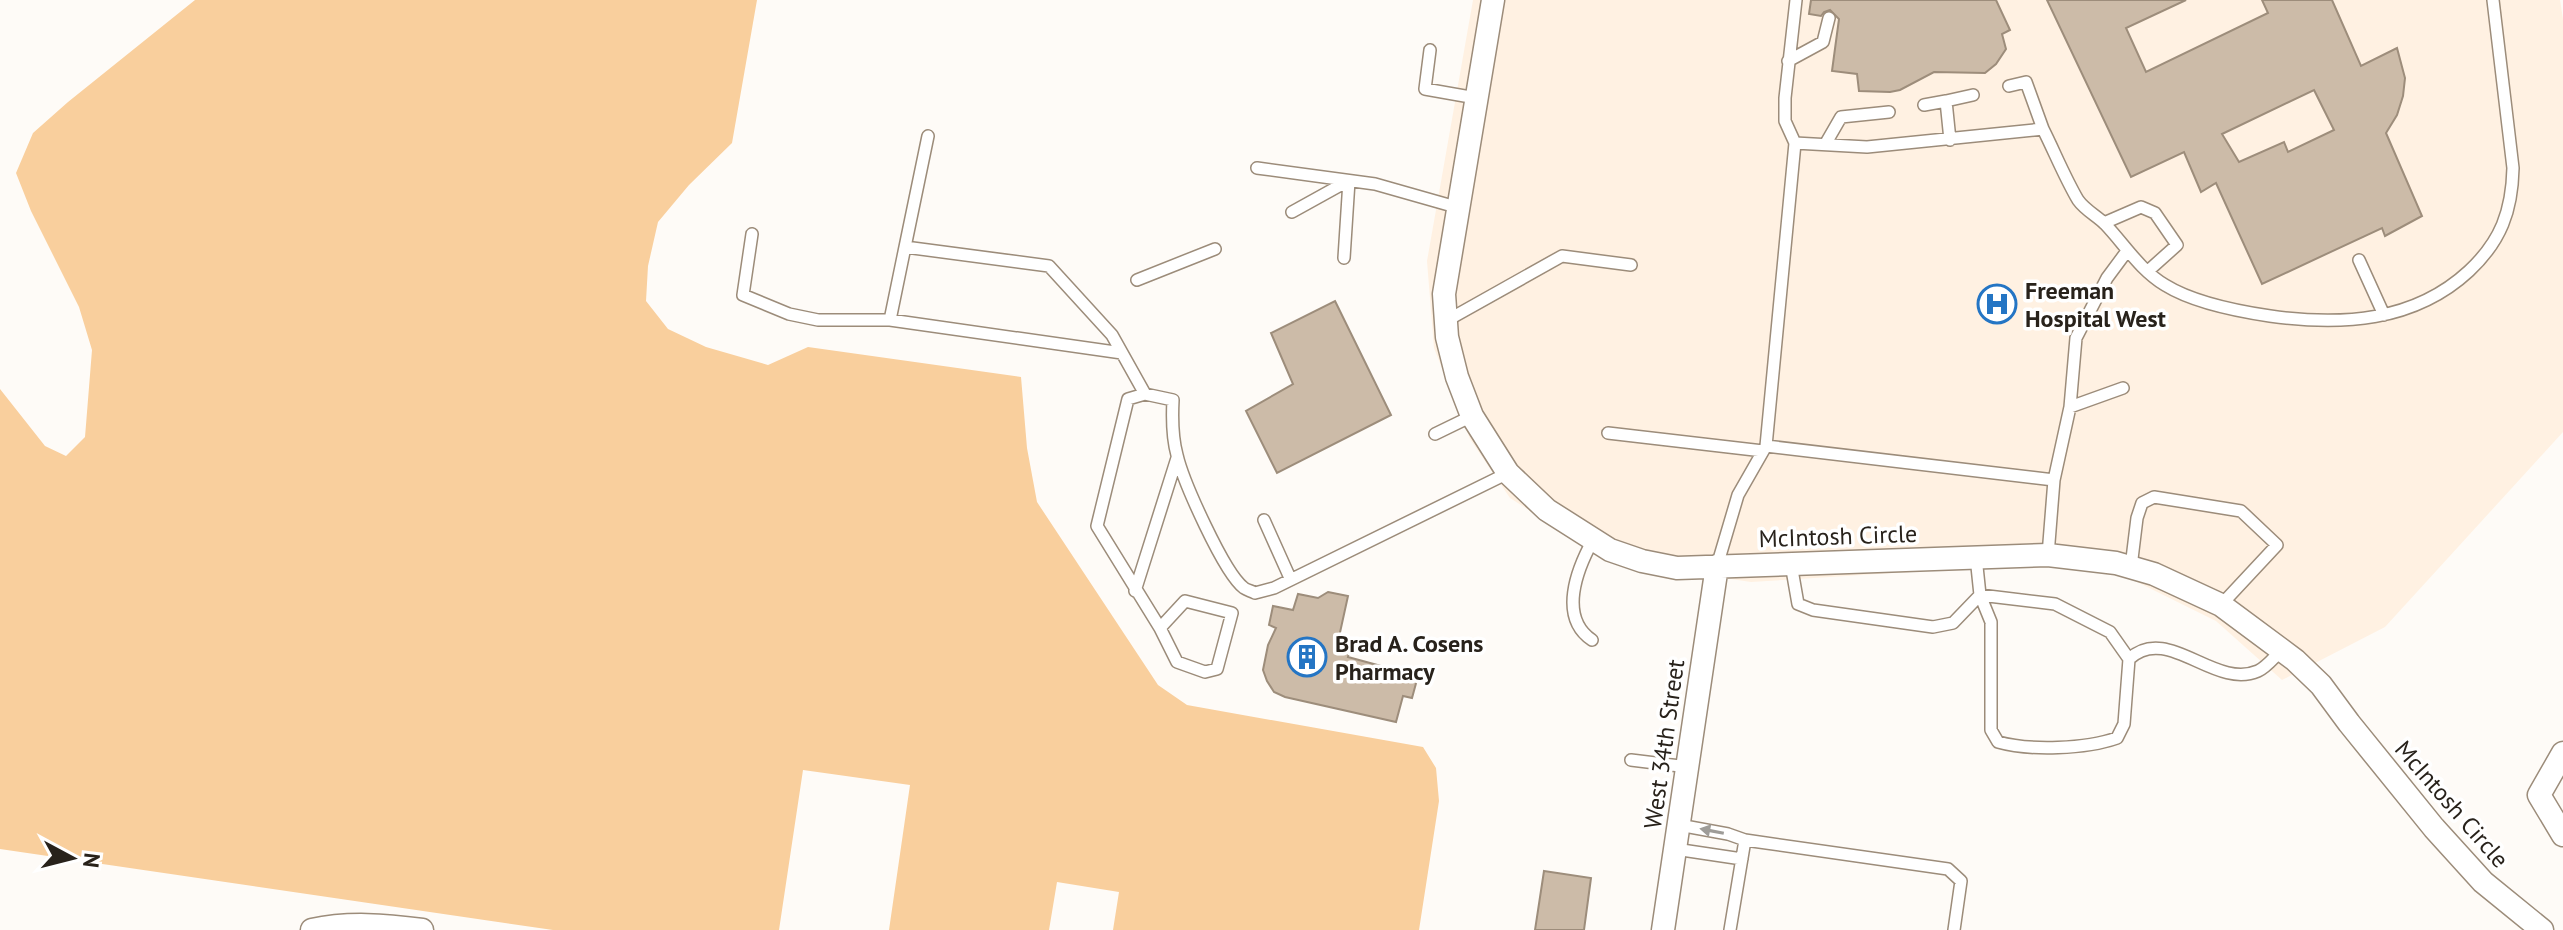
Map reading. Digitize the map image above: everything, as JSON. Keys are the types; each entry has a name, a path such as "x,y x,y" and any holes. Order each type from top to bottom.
{"street":[{"name":"McIntosh Circle","path":"1493,0 1456,207 1444,294 1447,337 1457,377 1472,416 1508,473 1547,510 1610,550 1677,568 2048,555 2131,567 2154,574 2221,605 2282,650 2321,685 2434,828 2483,882 2542,930"},
{"name":"West 34th Street","path":"1663,930 1717,566"},
{"path":"2560,824 2539,795 2563,753"},
{"path":"312,930 369,925 422,930"}],"lane":[{"path":"1717,566 1738,495 1764,449 1795,143 1785,121 1788,61 1796,0"},
{"path":"2009,86 2026,82 2043,129 2080,203 2166,286 2228,310 2300,320 2353,321 2402,312 2451,288 2493,247 2505,220 2513,193 2513,168 2493,0"},
{"path":"1788,61 1823,42 1829,18"},
{"path":"1430,50 1425,89 1476,98"},
{"path":"1924,105 1973,95"},
{"path":"1946,101 1950,140"},
{"path":"1826,143 1841,117 1889,112"},
{"path":"1795,143 1867,147 2043,129"},
{"path":"890,320 928,136"},
{"path":"1257,168 1409,192 1456,207"},
{"path":"1292,212 1349,181"},
{"path":"1344,258 1349,181"},
{"path":"2104,223 2141,207 2155,213 2177,245 2148,271"},
{"path":"752,234 743,295 789,314 818,320 890,320 1122,353"},
{"path":"905,247 1049,266 1112,335 1145,394"},
{"path":"1137,280 1215,249"},
{"path":"2048,555 2054,480 2070,407 2076,338 2107,278 2127,251"},
{"path":"1446,321 1562,256 1631,265"},
{"path":"2359,260 2384,315"},
{"path":"2070,407 2123,388"},
{"path":"1160,628 1185,601 1232,613 1217,669 1205,672 1177,662 1160,628 1097,526 1128,399 1145,394 1173,400 1172,429 1177,458 1204,522 1224,561 1242,587 1255,593 1274,588 1508,473"},
{"path":"1435,434 1472,416"},
{"path":"1608,433 2054,480"},
{"path":"1135,591 1177,458"},
{"path":"2131,567 2142,503 2154,497 2241,511 2277,545 2221,605"},
{"path":"1264,520 1290,578"},
{"path":"1592,640 1581,633 1575,622 1572,604 1581,561 1593,540"},
{"path":"1976,557 1980,595 1991,622 1991,730 1998,742 2016,747 2099,745 2117,738 2124,724 2129,659 2110,632 2055,604 1980,595"},
{"path":"1791,564 1798,604 1813,610 1933,627 1953,623 1980,595"},
{"path":"2129,659 2140,649 2157,647 2206,666 2239,674 2259,671 2282,650"},
{"path":"1631,760 1688,767"},
{"path":"1679,825 1745,840 1948,869 1961,881 1954,930"},
{"path":"1730,930 1745,840"},
{"path":"1675,849 1742,859"}],"shaded area":[{"path":"195,0 757,0 732,143 689,185 658,222 648,266 646,301 668,329 706,347 768,365 808,347 1021,377 1027,448 1037,502 1158,685 1187,705 1423,747 1436,768 1439,801 1419,930 1113,930 1119,892 1057,882 1049,930 889,930 910,785 803,770 779,930 553,930 0,849 0,389 45,446 66,456 85,437 92,350 79,307 31,211 16,173 33,133"},
{"name":"Freeman Hospital West","path":"1473,0 2560,0 2563,19 2563,432 2385,627 2282,680 2216,621 2125,576 2037,564 1751,582 1606,560 1510,498 1470,439 1434,348 1427,261"}],"building":[{"path":"1811,0 1996,0 2010,30 2002,34 2006,49 1985,73 1934,72 1900,90 1859,91 1857,74 1832,71 1839,19 1830,10 1821,16 1809,14"},
{"path":"2047,0 2186,0 2126,28 2146,72 2268,13 2262,0 2332,0 2361,66 2397,48 2405,78 2403,96 2397,115 2386,133 2422,216 2385,236 2382,228 2262,284 2216,183 2201,192 2184,152 2131,177","holes":["2314,90 2334,130 2288,152 2284,142 2239,162 2222,134"]},
{"path":"1335,301 1391,415 1277,473 1246,411 1293,384 1271,333"},
{"name":"Brad A. Cosens Pharmacy","path":"1328,592 1348,596 1339,637 1352,641 1348,657 1418,676 1412,698 1403,696 1396,722 1285,697 1274,692 1267,681 1263,670 1268,645 1276,628 1269,625 1273,606 1293,610 1298,594 1318,598"},
{"path":"1544,871 1591,878 1584,930 1535,930"}],"place":[{"name":"Freeman Hospital West","path":"1997,304"},
{"name":"Brad A. Cosens Pharmacy","path":"1307,657"}]}
